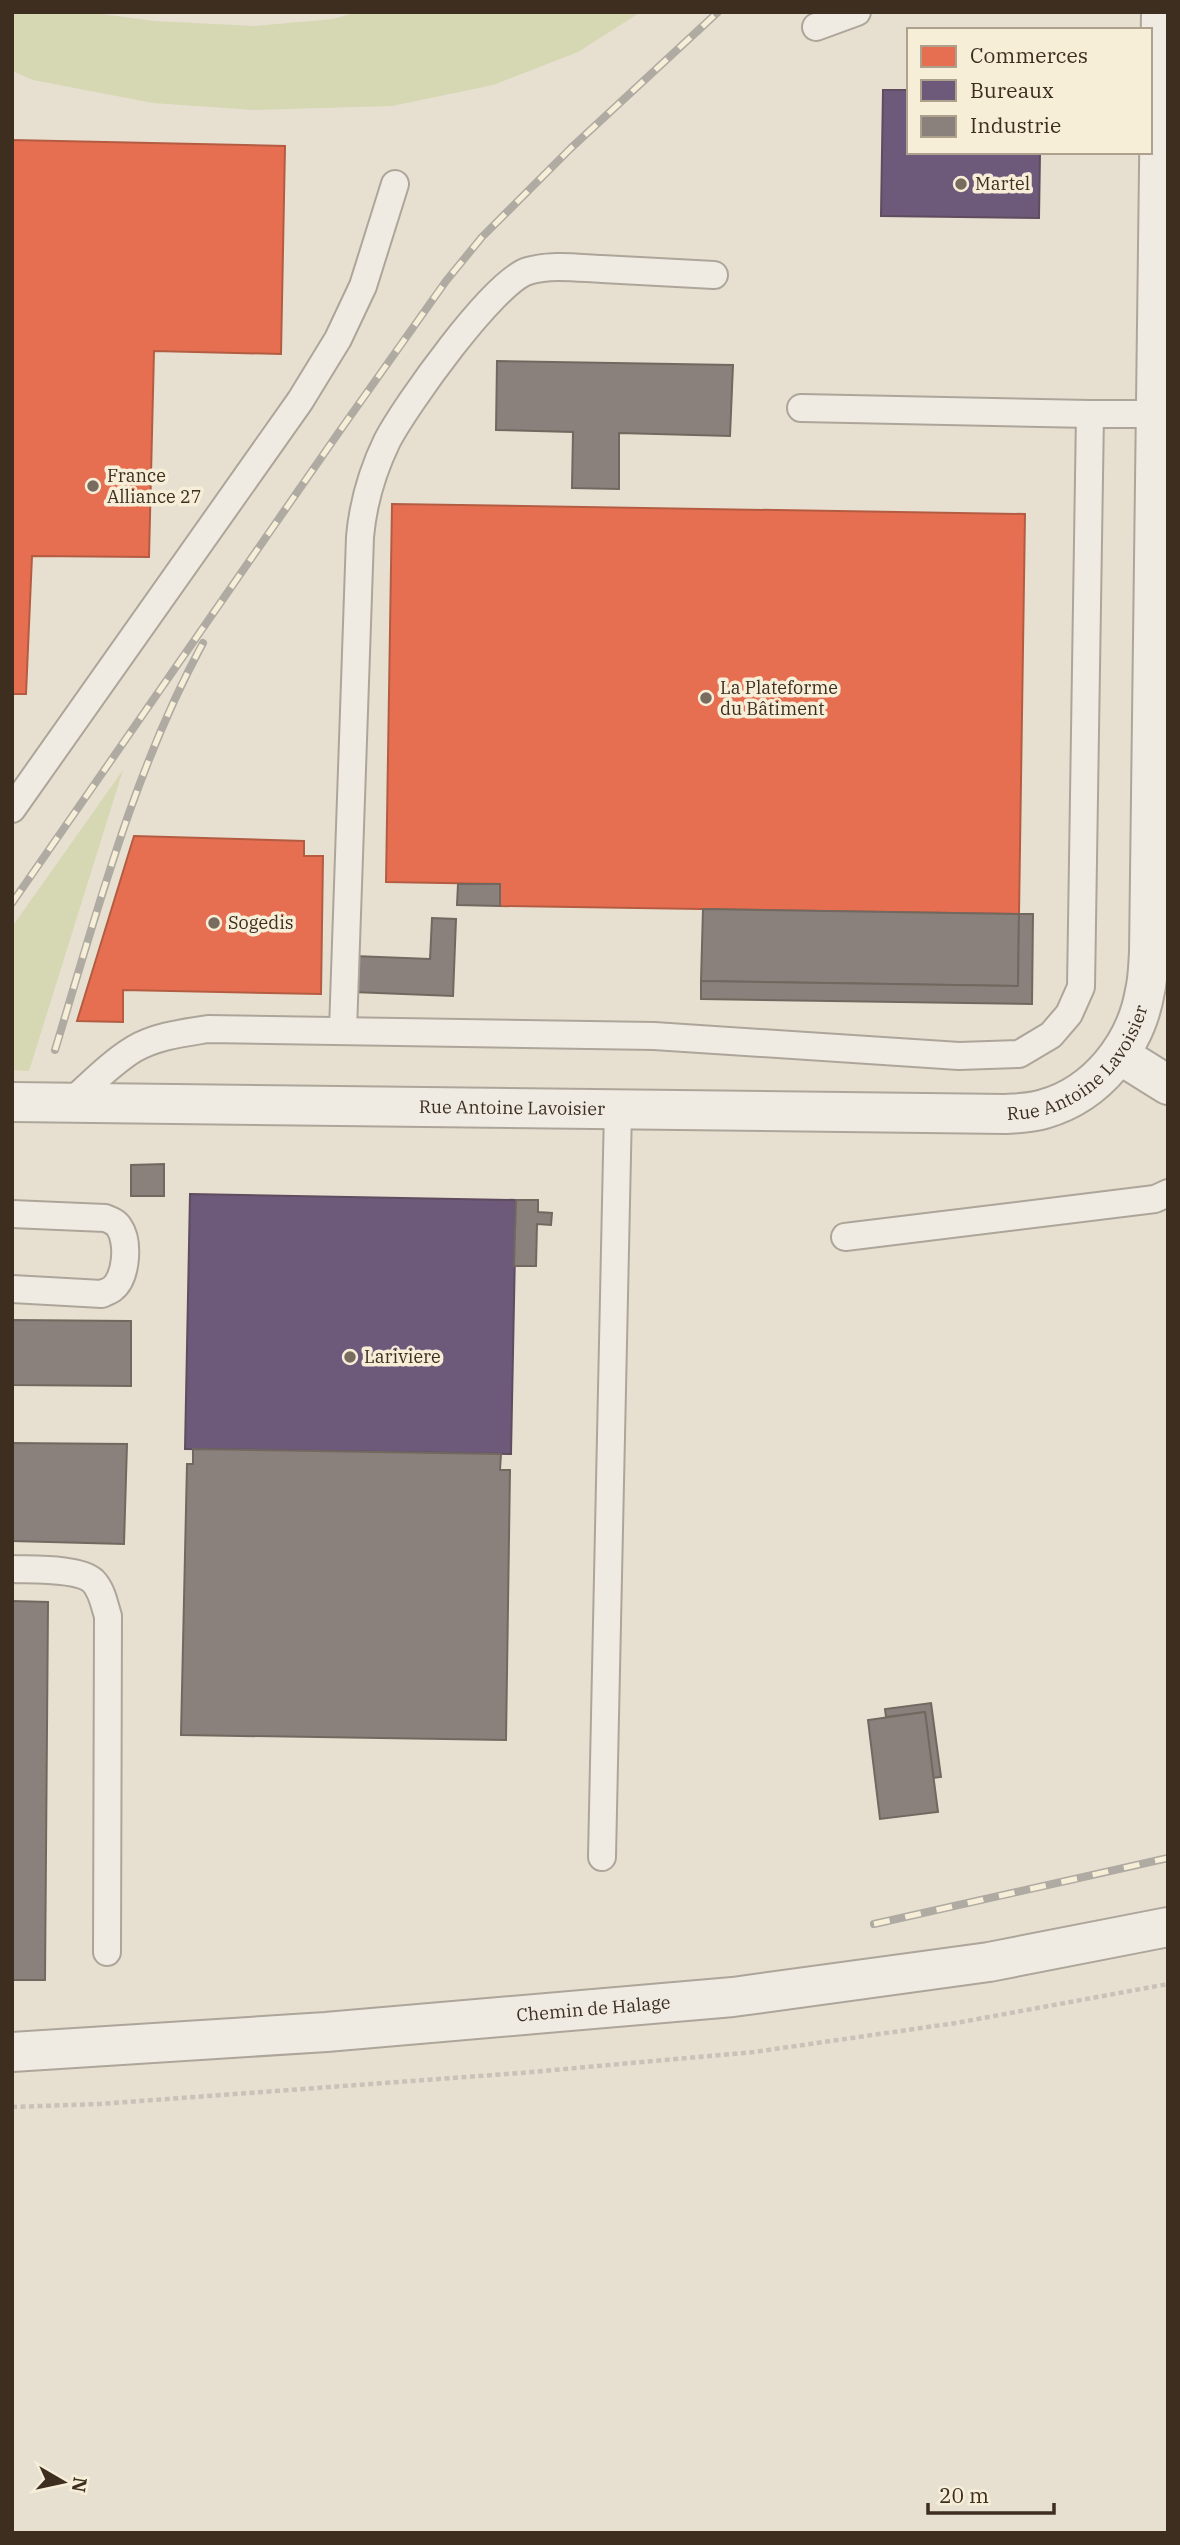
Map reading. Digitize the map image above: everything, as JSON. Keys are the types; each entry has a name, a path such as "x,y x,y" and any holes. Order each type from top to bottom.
{"street":[{"name":"Rue Antoine Lavoisier","path":"12,1102 1006,1114 1042,1110 1072,1098 1098,1078 1120,1055 1136,1023 1145,992 1149,953 1160,396 1161,12"},
{"path":"1120,1055 1168,1085"},
{"name":"Chemin de Halage","path":"12,2052 313,2033 733,1997 989,1962 1168,1927"}],"lane":[{"path":"816,27 857,12"},
{"path":"12,809 300,401 338,339 363,286 395,184"},
{"path":"343,1030 360,537 363,509 371,478 388,440 431,374 495,294 526,271 555,267 714,275"},
{"path":"801,408 1090,414 1160,396"},
{"path":"71,1102 135,1048 166,1036 208,1029 653,1036 959,1056 1019,1054 1051,1035 1069,1014 1081,987 1090,414"},
{"path":"601,1857 618,1110"},
{"path":"845,1237 1155,1199 1168,1193"},
{"path":"12,1214 105,1218 118,1224 124,1238 124,1258 119,1280 111,1290 102,1294 12,1289"},
{"path":"12,1569 69,1572 92,1579 102,1594 108,1616 107,1952"}],"path":[{"path":"12,2107 99,2104 520,2073 754,2052 956,2023 1168,1984"}],"green space":[{"path":"12,12 87,12 154,21 255,26 333,19 358,12 641,12 578,52 493,85 392,106 254,110 153,103 33,80 12,71"},
{"path":"123,770 29,1071 12,1070 12,927"}],"building: Commerces":[{"path":"12,140 285,146 281,354 154,351 149,557 32,556 26,694 12,694"},
{"name":"La Plateforme du Bâtiment","path":"392,504 1025,514 1019,914 500,906 500,884 386,882"},
{"name":"Sogedis","path":"134,836 304,841 304,856 323,856 321,994 123,990 123,1022 77,1021"}],"building: Bureaux":[{"name":"Martel","path":"883,90 907,90 907,154 1040,154 1039,218 881,216"},
{"name":"Lariviere","path":"190,1194 516,1200 511,1454 185,1449"}],"building: Industrie":[{"path":"497,361 733,365 730,436 619,433 619,489 572,488 573,432 496,430"},
{"path":"458,884 500,884 500,906 457,905"},
{"path":"703,909 1019,914 1018,986 701,981"},
{"path":"1019,914 1033,914 1032,1004 701,999 701,981 1018,986"},
{"path":"432,918 456,919 453,996 353,992 355,956 430,959"},
{"path":"164,1164 164,1196 131,1196 131,1165"},
{"path":"516,1200 538,1200 538,1212 552,1213 551,1225 537,1224 536,1266 514,1266"},
{"path":"12,1320 131,1321 131,1386 12,1385"},
{"path":"12,1443 127,1444 124,1544 12,1541"},
{"path":"193,1449 501,1454 500,1470 510,1470 506,1740 181,1735 187,1464 193,1464"},
{"path":"12,1601 48,1602 45,1980 12,1980"},
{"path":"931,1703 941,1777 933,1778 925,1712 886,1717 885,1709"},
{"path":"925,1712 938,1812 880,1819 868,1720"}],"railway":[{"path":"12,903 446,281 482,237 571,148 718,12"},
{"path":"55,1050 102,894 137,791 179,691 203,643"},
{"path":"874,1924 1168,1858"}],"place":[{"name":"Martel","path":"961,184"},
{"name":"France Alliance 27","path":"93,486"},
{"name":"La Plateforme du Bâtiment","path":"706,698"},
{"name":"Sogedis","path":"214,923"},
{"name":"Lariviere","path":"350,1357"}]}
